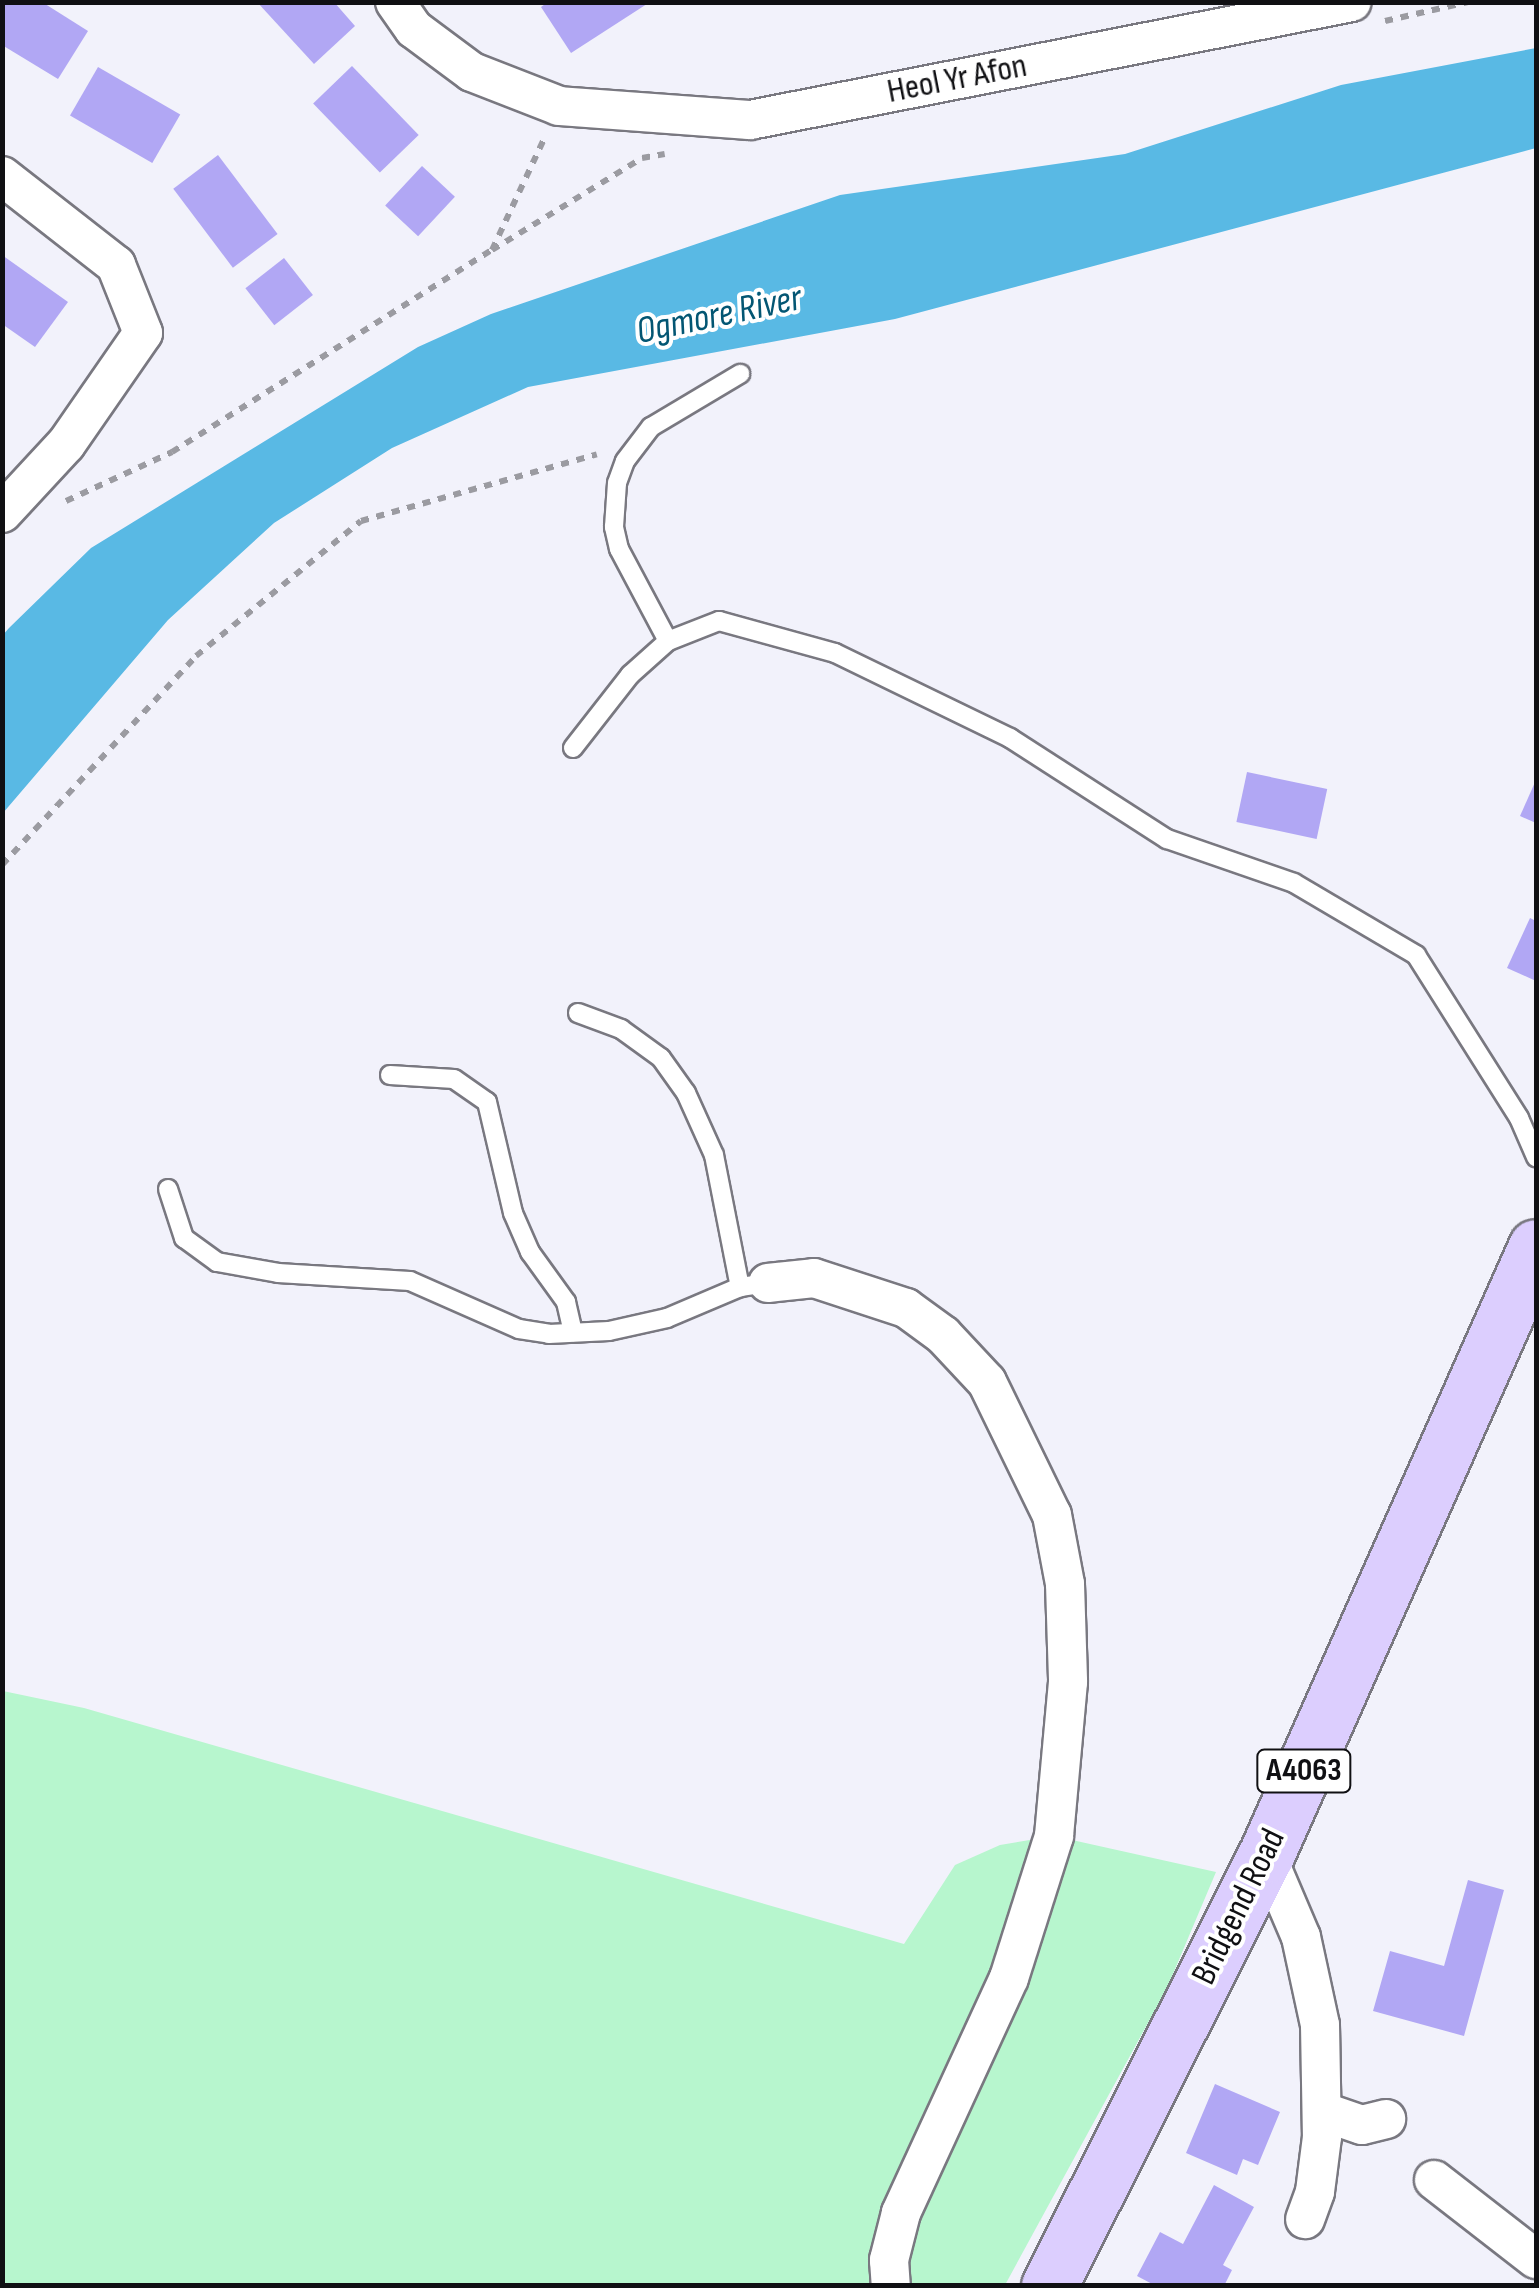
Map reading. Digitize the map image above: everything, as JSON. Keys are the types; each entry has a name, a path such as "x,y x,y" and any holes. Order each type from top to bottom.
{"main road":[{"name":"Bridgend Road","path":"1049,2286 1266,1855 1536,1247"}],"street":[{"name":"Heol Yr Afon","path":"396,2 414,29 472,72 559,106 750,120 1352,2"},
{"path":"2,176 116,265 143,333 66,444 2,512"},
{"path":"754,1285 814,1278 906,1308 943,1334 987,1382 1052,1515 1065,1584 1068,1682 1054,1836 1009,1978 901,2213 889,2260 891,2286"},
{"path":"1266,1855 1286,1896 1313,1981 1320,2025 1324,2112 1320,2165 1305,2219"},
{"path":"1324,2112 1362,2125 1386,2119"},
{"path":"1434,2180 1536,2260"}],"lane":[{"path":"668,641 619,549 614,527 617,483 636,443 669,414 740,374"},
{"path":"574,748 630,675 668,641 719,621 835,653 1010,738 1167,839 1294,883 1416,956 1520,1118 1536,1158"},
{"path":"168,1189 184,1238 218,1262 278,1273 410,1281 518,1329 609,1331 666,1318 754,1285 714,1155 686,1093 661,1058 621,1029 578,1014"},
{"path":"390,1075 454,1079 487,1102 513,1213 530,1252 566,1302 572,1332"}],"path":[{"path":"54,508 172,452 492,250 559,106"},
{"path":"2,865 196,656 361,521 636,443"}],"green space":[{"path":"3,1691 84,1708 904,1944 955,1865 1000,1845 1054,1836 1216,1872 1167,1988 1005,2285 3,2286"}],"water":[{"name":"Ogmore River","path":"1536,48 1536,148 895,319 528,387 392,448 274,523 168,620 3,813 2,636 9,628 91,548 418,347 491,314 840,195 1125,154 1341,85"}],"building":[{"path":"2,2 42,2 88,31 58,79 2,45"},
{"path":"257,2 334,2 355,26 314,64"},
{"path":"548,2 650,2 571,53 541,7"},
{"path":"352,66 419,135 380,173 313,104"},
{"path":"98,67 180,114 152,163 70,115"},
{"path":"218,155 278,234 233,268 173,189"},
{"path":"422,166 455,197 418,236 385,205"},
{"path":"2,255 68,302 35,347 2,324"},
{"path":"284,258 313,295 274,325 245,288"},
{"path":"1247,772 1327,789 1317,839 1236,822"},
{"path":"1536,780 1536,823 1520,816"},
{"path":"1530,918 1536,921 1536,981 1507,968"},
{"path":"1468,1880 1504,1890 1464,2036 1373,2011 1390,1951 1444,1966"},
{"path":"1215,2084 1280,2112 1258,2165 1243,2159 1237,2175 1186,2153"},
{"path":"1214,2185 1254,2207 1223,2265 1232,2270 1224,2286 1156,2286 1137,2276 1160,2232 1183,2244"}]}
